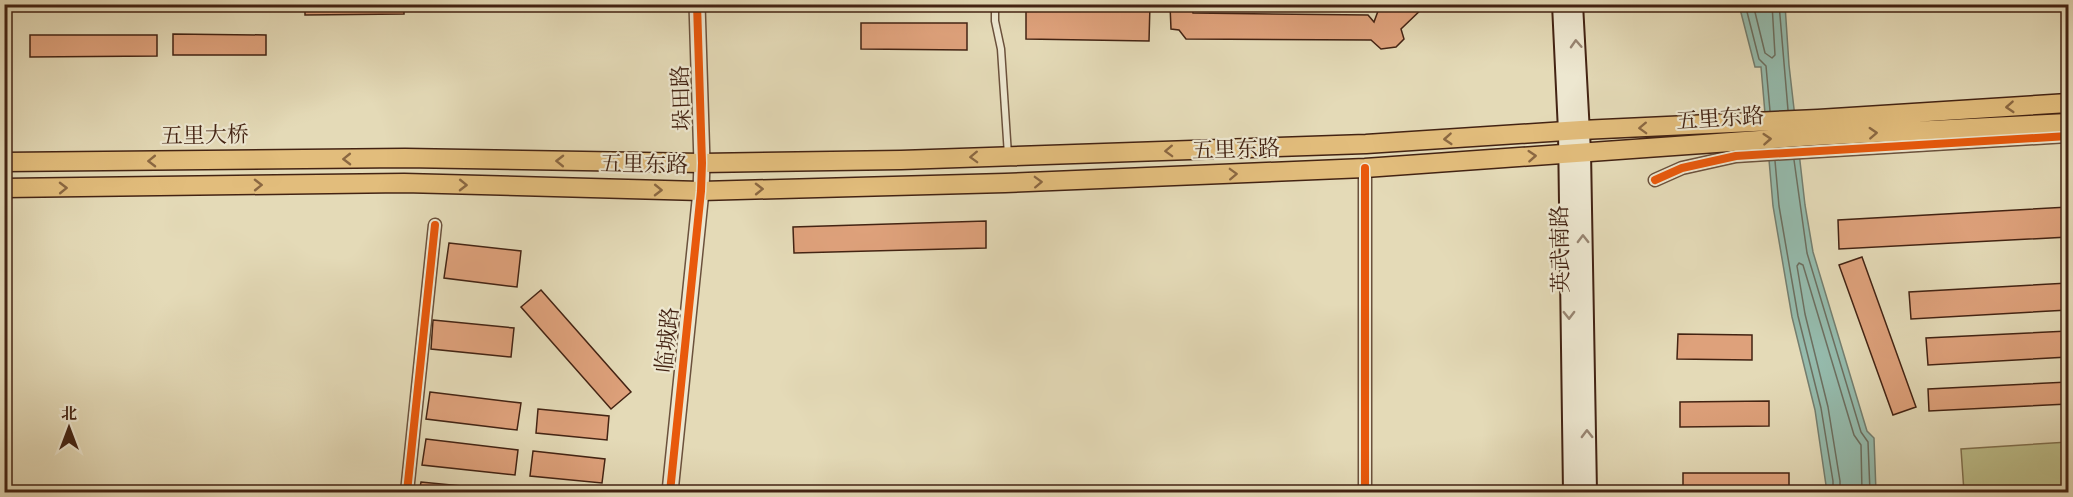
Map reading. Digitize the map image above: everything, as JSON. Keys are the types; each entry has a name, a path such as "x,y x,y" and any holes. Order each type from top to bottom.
{"main road":[{"name":"英武南路","path":"1561,4 1574,130"},
{"name":"英武南路","path":"1572,492 1574,4"},
{"name":"五里东路","path":"1815,136 2068,103"},
{"name":"五里东路","path":"405,158 702,163 1366,144 1574,130 1815,136 2068,123"},
{"name":"五里东路","path":"4,188 404,183 701,191 1005,183 1365,168 1574,153 1720,134"},
{"name":"英武南路","path":"1574,153 1588,492"},
{"name":"五里大桥","path":"4,162 405,158"}],"street":[{"name":"垛田路","path":"697,4 701,191"},
{"path":"1655,180 1682,168 1815,136 2068,136"},
{"path":"1365,168 1365,492"},
{"name":"临城路","path":"670,492 701,191"},
{"path":"407,492 435,225"}],"lane":[{"path":"995,4 995,21 1001,48 1008,156"}],"green space":[{"path":"2068,442 2068,492 1964,492 1961,449"}],"water":[{"path":"1739,5 1785,5 1789,65 1805,205 1813,252 1867,431 1874,438 1876,492 1827,492 1815,410 1792,317 1773,206 1761,67 1755,67"}],"building":[{"path":"305,4 404,4 404,14 305,15"},
{"path":"1026,4 1150,4 1149,41 1026,39"},
{"path":"1378,4 1427,4 1401,29 1404,39 1396,47 1381,49 1371,40 1186,39 1179,30 1171,29 1170,5 1192,5 1193,13 1368,15 1374,22"},
{"path":"861,23 967,23 967,50 861,49"},
{"path":"173,34 266,35 266,55 173,55"},
{"path":"30,35 157,35 157,56 30,57"},
{"path":"2068,207 2068,237 1839,249 1838,220"},
{"path":"986,221 986,248 794,253 793,227"},
{"path":"449,243 521,251 517,287 444,278"},
{"path":"1862,257 1916,407 1893,415 1839,265"},
{"path":"2068,283 2068,310 1911,319 1909,292"},
{"path":"541,290 631,392 611,409 521,307"},
{"path":"433,320 514,328 511,357 431,349"},
{"path":"2068,331 2068,357 1928,365 1926,338"},
{"path":"1678,334 1752,335 1752,360 1677,359"},
{"path":"2068,382 2068,404 1929,411 1928,389"},
{"path":"430,392 521,403 517,430 426,419"},
{"path":"1769,401 1769,426 1680,427 1680,402"},
{"path":"538,409 609,416 607,440 536,433"},
{"path":"426,439 518,450 515,475 422,465"},
{"path":"533,451 605,459 602,483 530,476"},
{"path":"1683,473 1789,473 1789,492 1683,492"},
{"path":"421,482 512,491 419,492"}],"cycle path":[{"path":"670,492 701,191 697,4"},
{"path":"1655,180 1682,168 1736,156 2068,136"},
{"path":"1365,168 1365,492"},
{"path":"407,492 435,225"}]}
